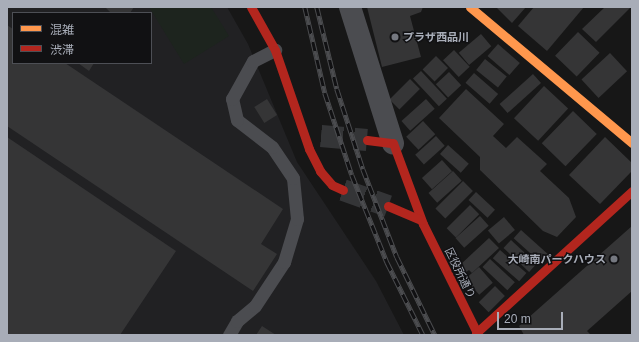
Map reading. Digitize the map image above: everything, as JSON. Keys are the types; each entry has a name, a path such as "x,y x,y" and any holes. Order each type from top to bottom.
{"street":[{"path":"251,7 275,50 298,108 308,149 320,171 332,185 343,190"},
{"path":"350,7 392,143 367,140"},
{"path":"470,7 632,144"},
{"path":"298,108 311,125"},
{"name":"区役所通り","path":"392,143 421,220 477,334"},
{"path":"477,334 632,191"},
{"path":"388,206 421,220"}],"lane":[{"path":"229,335 237,321 254,306 284,262 297,219 293,178 272,147 237,120 232,99 253,61 275,50"}],"shaded area":[{"path":"7,7 227,7 248,44 297,162 376,281 404,335 7,335"},
{"path":"149,7 211,7 229,36 184,64"}],"building":[{"path":"105,7 134,7 131,12 110,12"},
{"name":"プラザ西品川","path":"367,7 423,7 421,12 410,16 421,57 382,67"},
{"path":"496,7 526,7 512,23"},
{"path":"534,7 584,7 547,51 518,26"},
{"path":"605,7 631,7 596,42 582,29"},
{"path":"7,25 12,28 12,64 66,64 283,209 261,244 277,254 253,291 7,126"},
{"path":"578,32 600,53 577,77 555,56"},
{"path":"481,34 491,46 469,65 459,53"},
{"path":"498,44 520,63 509,75 488,56"},
{"path":"454,50 470,67 459,77 443,60"},
{"path":"610,53 627,71 599,98 581,80"},
{"path":"436,56 448,68 435,81 423,69"},
{"path":"485,59 507,77 498,88 476,70"},
{"path":"79,64 93,64 89,71"},
{"path":"421,71 447,99 439,106 413,79"},
{"path":"449,72 461,85 448,97 436,84"},
{"path":"474,73 498,94 490,104 465,83"},
{"path":"533,74 541,83 508,113 500,104"},
{"path":"410,79 420,89 399,109 389,100"},
{"path":"544,86 568,109 538,141 514,118"},
{"path":"466,89 504,124 493,136 506,148 517,137 547,164 540,171 569,198 576,217 557,237 543,231 480,170 480,157 439,118"},
{"path":"267,99 277,115 264,123 254,107"},
{"path":"426,99 435,109 410,131 401,121"},
{"path":"573,111 597,134 565,166 542,143"},
{"path":"423,121 435,134 418,150 406,137"},
{"path":"436,136 445,146 424,164 415,155"},
{"path":"7,137 176,251 120,335 7,335"},
{"path":"605,137 632,163 632,171 600,204 569,175"},
{"path":"448,145 469,164 461,173 440,154"},
{"path":"442,160 452,171 432,189 422,178"},
{"path":"453,171 462,181 437,203 428,193"},
{"path":"463,181 473,191 445,218 435,209"},
{"path":"476,192 495,210 488,218 468,200"},
{"path":"470,205 479,214 456,238 447,228"},
{"path":"480,216 489,226 464,248 455,238"},
{"path":"504,217 515,230 499,244 488,230"},
{"name":"大崎南パークハウス","path":"632,226 632,291 587,331 591,335 524,335 519,326"},
{"path":"521,230 548,254 540,262 514,238"},
{"path":"489,238 499,248 472,273 469,270 466,272 460,265"},
{"path":"511,240 537,264 529,272 503,248"},
{"path":"500,250 526,273 519,281 493,258"},
{"path":"490,259 515,282 507,290 482,267"},
{"path":"479,267 493,283 479,295 465,279"},
{"path":"495,286 505,296 489,312 479,302"},
{"path":"262,326 276,335 256,335"}],"tunnel":[{"path":"321,136 367,140"},
{"path":"343,190 388,206"}],"railway":[{"path":"305,7 325,93 352,175 387,262 423,335"},
{"path":"317,7 337,89 363,169 397,257 435,335"}],"traffic: slow":[{"path":"470,7 632,143"}],"traffic: jam":[{"path":"251,7 275,50 309,149 320,171 332,185 343,190"},
{"path":"367,140 393,143 423,224 478,335"},
{"path":"476,333 632,191"},
{"path":"388,206 421,220"}],"place":[{"name":"プラザ西品川","path":"395,37"},
{"name":"大崎南パークハウス","path":"614,259"}]}
